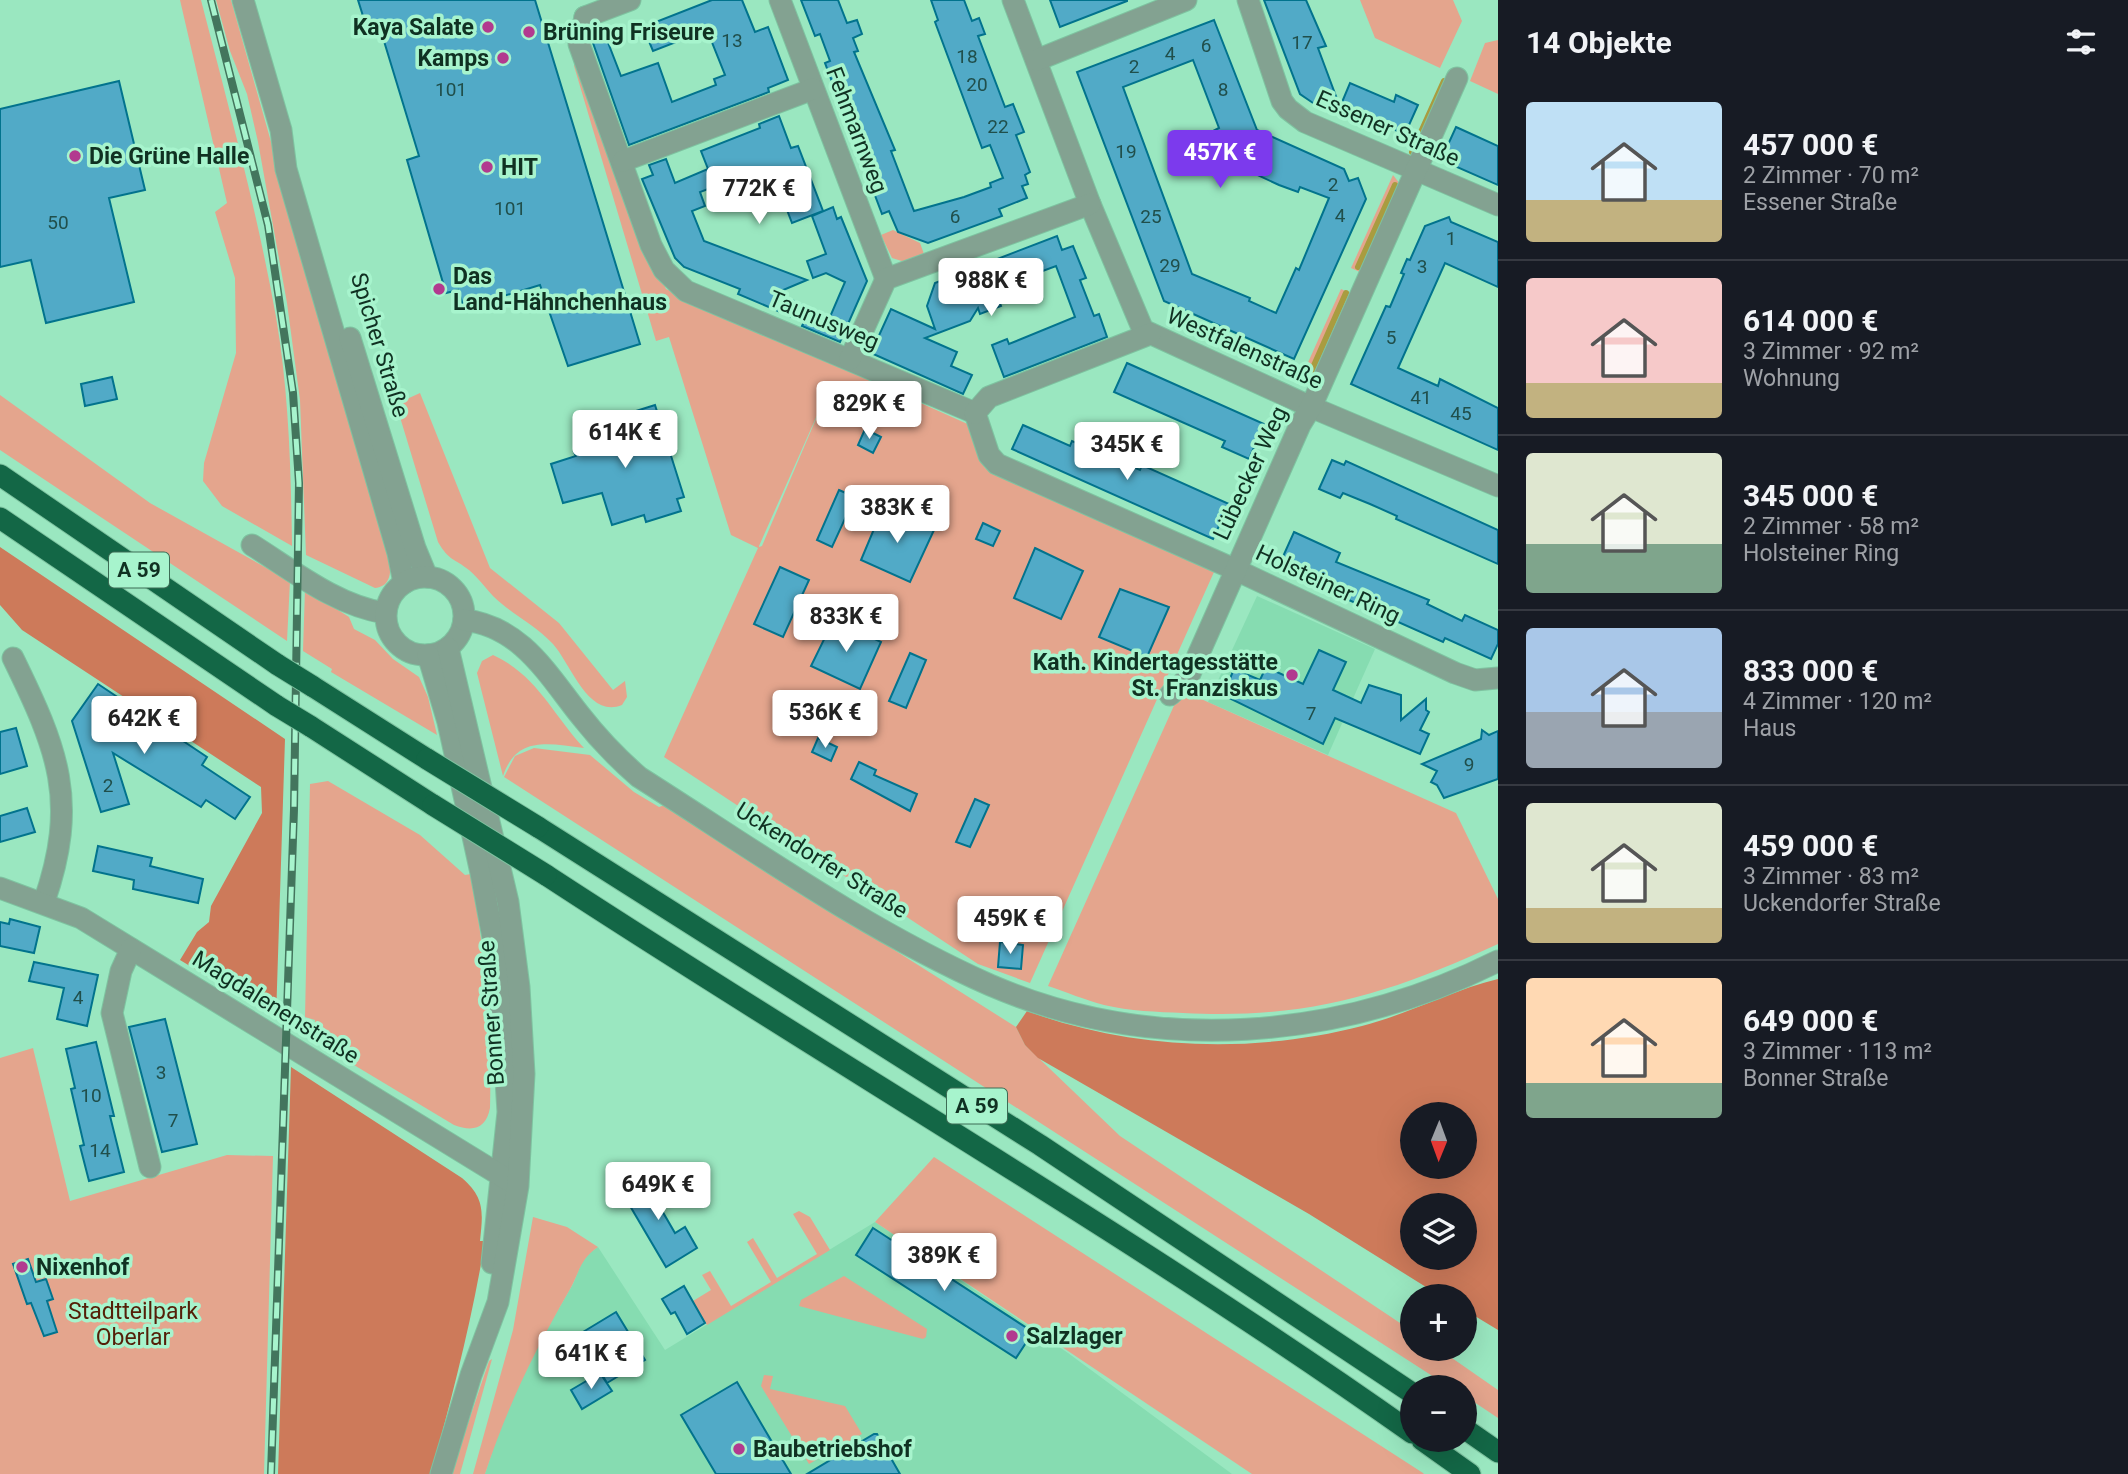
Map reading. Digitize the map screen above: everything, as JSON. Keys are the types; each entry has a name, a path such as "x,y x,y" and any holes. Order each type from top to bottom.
{"highway":[{"name":"A 59","path":"0,475 278,665 1040,1145 1400,1385"},
{"name":"A 59","path":"0,518 277,706 546,875 672,958 1035,1184 1400,1425"},
{"path":"1477,1437 1498,1452"},
{"path":"1439,1452 1470,1474"}],"street":[{"name":"Spicher Straße","path":"243,0 281,130 298,166 415,548 427,576"},
{"path":"583,9 631,0"},
{"name":"Fehmarnweg","path":"780,0 887,279"},
{"name":"Westfalenstraße","path":"1013,0 1138,324 1150,334 1311,407 1498,486"},
{"path":"1037,60 1186,0"},
{"name":"Essener Straße","path":"1248,0 1288,109 1305,122 1498,205"},
{"name":"Taunusweg","path":"583,9 579,44 651,245 664,270 686,291 975,413"},
{"name":"Lübecker Weg","path":"1170,695 1188,678 1234,569 1300,425 1311,407 1457,78"},
{"path":"623,162 813,89"},
{"name":"Spicher Straße","path":"281,130 286,169 398,553 404,583"},
{"path":"850,359 887,279 1090,204"},
{"path":"975,413 989,397 1150,334"},
{"name":"Holsteiner Ring","path":"975,413 989,455 997,464 1234,569 1455,673 1475,680 1498,678"},
{"path":"252,545 355,605 386,613"},
{"path":"427,576 444,581 458,594 464,620 459,636 438,652 409,652 394,640 386,613 391,596 404,583 427,576"},
{"name":"Uckendorfer Straße","path":"464,620 492,626 517,640 544,666 611,752 639,777 871,925 1020,996 1115,1023 1197,1031 1287,1027 1352,1016 1392,1004 1498,961"},
{"name":"Bonner Straße","path":"438,652 448,722 499,970 510,1181 471,1375 441,1474"},
{"path":"13,658 52,746 62,800 61,847 44,902"},
{"name":"Magdalenenstraße","path":"0,888 44,902 81,918 510,1181"},
{"path":"131,949 121,971 112,1013 150,1167"}],"shaded area":[{"path":"0,547 285,739 276,1018 180,960 197,932 209,922 211,906 262,813 261,787 22,630 0,605"},
{"name":"Kath. Kindertagesstätte St. Franziskus","path":"1257,596 1375,649 1328,755 1208,702"},
{"path":"1498,979 1498,1330 1477,1317 1477,1284 1421,1284 1309,1214 1038,1058 1025,1045 1016,1027 1027,1011 1108,1034 1151,1040 1193,1044 1279,1041 1362,1026"},
{"path":"291,1067 462,1178 479,1199 482,1214 480,1241 485,1241 461,1358 431,1474 278,1474"},
{"path":"875,1222 1068,1353 1232,1474 485,1474 505,1413 529,1360 573,1284 584,1257 598,1247 665,1350"}],"green space":[{"path":"180,0 201,0 260,237 276,317 287,403 292,546 222,506 203,481 204,463 236,353 235,278 215,212 227,203"},
{"path":"216,0 231,0 390,564 388,580 380,587 375,588 306,555 300,400 287,303 247,94 230,51"},
{"path":"1360,0 1453,0 1462,21 1440,68 1375,38"},
{"path":"1498,40 1498,94 1470,81 1485,43"},
{"path":"576,58 666,289 972,426 985,468 1214,572 1030,983 978,964 664,757 758,548 731,535 669,337 656,341 574,66","holes":["830,386 762,546 759,547"]},
{"path":"1393,175 1400,184 1362,273 1351,268"},
{"path":"893,230 920,243 924,254 905,262 892,258 881,235"},
{"path":"1341,289 1352,294 1312,383 1301,378"},
{"path":"420,393 490,568 559,623 613,690 625,681 627,697 622,705 610,707 599,704 590,697 553,644 497,600 473,574 449,556 438,542 396,404"},
{"path":"0,395 150,503 290,581 287,641 0,450"},
{"path":"305,589 349,617 354,629 375,640 393,659 419,677 428,697 437,735 331,672 332,669 303,651"},
{"path":"493,655 508,663 533,685 584,748 547,744 526,748 509,763 503,776 477,673 482,661"},
{"path":"1181,690 1456,813 1498,899 1498,944 1383,990 1345,1000 1268,1012 1227,1014 1134,1010 1104,1005 1048,986"},
{"path":"534,748 590,755 634,792 659,807 665,805 1016,1027 1025,1045 1120,1136 1400,1323 1400,1355 504,777 515,756"},
{"path":"328,781 420,835 465,875 471,874 484,962 490,1050 490,1108 485,1120 478,1127 454,1125 314,1041 315,1020 305,1017 310,784"},
{"name":"Stadtteilpark Oberlar","path":"33,1048 70,1201 227,1155 273,1156 264,1474 0,1474 0,1058"},
{"path":"934,1157 1424,1474 1252,1474 875,1222"},
{"path":"799,1211 810,1217 830,1250 707,1325 693,1301 711,1290 702,1275 710,1271 731,1306 771,1282 747,1242 753,1238 777,1278 817,1254 793,1214"},
{"path":"533,1217 567,1227 598,1247 583,1262 533,1358 502,1426 485,1474 473,1474 513,1330"},
{"path":"844,1276 927,1329 926,1337 923,1339 799,1306 801,1300"},
{"path":"492,1359 460,1474 451,1474 489,1361"},
{"path":"1409,1361 1456,1361 1476,1375 1431,1375"},
{"path":"764,1375 773,1376 770,1389 845,1406 862,1434 809,1464 761,1386"},
{"path":"1477,1375 1498,1390 1498,1418 1477,1404"}],"building":[{"path":"358,0 535,0 640,344 568,366 540,285 464,308 458,290 446,293 407,160 419,156 380,28 368,32"},
{"path":"712,0 742,0 755,32 768,27 788,80 768,88 769,92 629,145 593,43 595,35 607,40 621,76 658,63 672,102 716,85 714,79 725,75 707,30 653,51 643,27"},
{"path":"801,0 838,0 847,23 857,20 862,34 853,38 858,51 854,52 895,150 891,151 914,211 991,187 990,183 1003,178 990,145 982,148 935,22 938,20 931,0 964,0 972,21 979,18 985,34 978,36 1005,107 1013,104 1024,132 1016,135 1030,172 1025,175 1028,184 1022,186 1027,198 999,209 1002,216 928,243 898,232 889,211 882,214 825,63 830,61 820,34 815,36"},
{"path":"1050,0 1127,0 1127,1 1060,27"},
{"path":"1264,0 1306,0 1326,46 1318,48 1340,107 1350,83 1394,102 1396,95 1418,105 1405,134 1383,125 1380,133 1313,103 1300,94"},
{"path":"1214,20 1257,130 1344,169 1349,181 1358,178 1366,199 1294,359 1164,301 1077,72","holes":["1193,60 1219,128 1213,131 1223,159 1298,192 1300,187 1329,198 1299,270 1296,268 1276,313 1249,301 1250,298 1192,274 1123,87"]},
{"path":"119,81 145,190 109,198 134,302 46,323 31,260 0,267 0,109"},
{"path":"779,116 791,148 798,146 823,211 792,223 777,184 767,187 760,169 700,192 705,206 692,211 704,241 807,280 776,293 830,317 845,282 826,273 813,278 807,261 826,254 812,216 833,207 837,219 841,217 867,281 840,342 802,326 804,322 738,294 740,289 684,267 675,258 642,179 653,175 649,165 666,159 675,183 708,169 701,151 760,128 759,124"},
{"path":"1456,127 1498,146 1498,185 1441,160"},
{"path":"1449,217 1451,222 1498,242 1498,287 1445,263 1398,368 1438,386 1440,379 1498,408 1498,450 1351,384 1386,306 1390,307 1404,274 1401,273 1407,259 1410,260 1425,226"},
{"path":"1057,236 1062,250 1073,246 1086,278 1080,280 1094,316 1099,314 1107,337 1004,377 992,345 1007,339 1009,344 1075,317 1056,266 994,289 1001,306 980,314 978,308 970,321 925,338 957,352 951,366 972,375 963,394 871,353 891,309 935,329 927,306 935,283"},
{"path":"1127,363 1264,424 1249,459 1222,447 1225,441 1114,392"},
{"path":"112,377 117,399 85,406 81,384"},
{"path":"655,405 684,497 677,499 681,511 646,522 644,515 612,525 602,493 563,503 551,464 576,456 574,452 588,448 586,441 621,430 617,417"},
{"path":"1023,425 1070,446 1072,441 1140,470 1142,465 1229,504 1213,539 1012,449"},
{"path":"865,429 881,437 873,453 858,445"},
{"path":"1332,460 1344,465 1346,461 1498,530 1498,564 1396,519 1397,516 1370,504 1343,493 1340,498 1319,489"},
{"path":"839,490 855,497 832,547 817,540"},
{"path":"882,510 934,530 910,582 861,560"},
{"path":"983,523 1000,531 993,546 976,539"},
{"path":"1294,532 1340,553 1336,562 1429,600 1427,604 1462,621 1465,615 1498,630 1498,644 1491,659 1445,638 1443,642 1324,589 1327,582 1281,561"},
{"path":"1035,548 1083,571 1061,619 1014,598"},
{"path":"780,567 809,580 783,637 754,624"},
{"path":"1120,589 1169,607 1147,657 1099,637"},
{"path":"834,619 881,642 860,689 811,666"},
{"path":"1319,650 1346,662 1333,690 1361,703 1369,685 1401,695 1401,720 1426,699 1426,710 1429,712 1420,730 1429,734 1420,754 1335,718 1323,744 1223,695 1234,669 1260,680 1266,667 1303,684"},
{"path":"910,653 926,660 906,708 889,701"},
{"path":"98,684 207,757 202,765 250,797 235,819 206,800 201,807 113,753 129,804 101,812 72,721"},
{"path":"16,728 27,766 0,774 0,732"},
{"path":"1482,730 1489,735 1498,731 1498,779 1444,798 1437,785 1431,782 1437,771 1422,764 1481,739"},
{"path":"818,738 837,747 831,761 812,752"},
{"path":"859,762 876,770 874,775 917,794 910,811 851,779"},
{"path":"975,799 989,805 970,847 956,842"},
{"path":"27,808 35,832 0,842 0,816"},
{"path":"98,846 152,858 150,866 203,879 198,903 133,889 134,880 93,871"},
{"path":"10,919 40,927 34,953 0,946 0,922 9,924"},
{"path":"1000,942 1023,945 1021,969 998,967"},
{"path":"34,962 98,975 87,1026 57,1019 64,988 29,981"},
{"path":"165,1019 197,1144 162,1152 129,1027"},
{"path":"96,1042 124,1172 89,1181 80,1146 84,1145 71,1089 75,1088 66,1049"},
{"path":"654,1175 667,1196 657,1202 675,1233 685,1227 697,1248 666,1267 623,1194"},
{"path":"873,1228 1033,1332 1016,1358 856,1255"},
{"path":"28,1259 36,1282 46,1279 53,1299 47,1301 57,1332 44,1336 31,1303 27,1304 13,1264"},
{"path":"684,1286 705,1323 687,1334 675,1312 671,1314 662,1299"},
{"path":"616,1312 645,1360 607,1383 578,1335"},
{"path":"600,1373 612,1391 582,1409 571,1390"},
{"name":"Baubetriebshof","path":"737,1382 791,1474 716,1474 681,1415"},
{"path":"877,1434 900,1474 807,1474"}],"waterway":[{"path":"1412,152 1444,81"},
{"path":"1358,267 1395,185"},
{"path":"1308,379 1346,293"}],"railway":[{"path":"211,0 268,225 293,393 299,483 294,809 271,1474"}],"place":[{"name":"Kaya Salate","path":"488,27"},
{"name":"Brüning Friseure","path":"529,32"},
{"name":"Kamps","path":"503,58"},
{"name":"Die Grüne Halle","path":"75,156"},
{"name":"HIT","path":"487,167"},
{"name":"Das Land-Hähnchenhaus","path":"439,289"},
{"name":"Kath. Kindertagesstätte St. Franziskus","path":"1292,675"},
{"name":"Nixenhof","path":"22,1267"},
{"name":"Salzlager","path":"1012,1336"},
{"name":"Baubetriebshof","path":"739,1449"}]}
